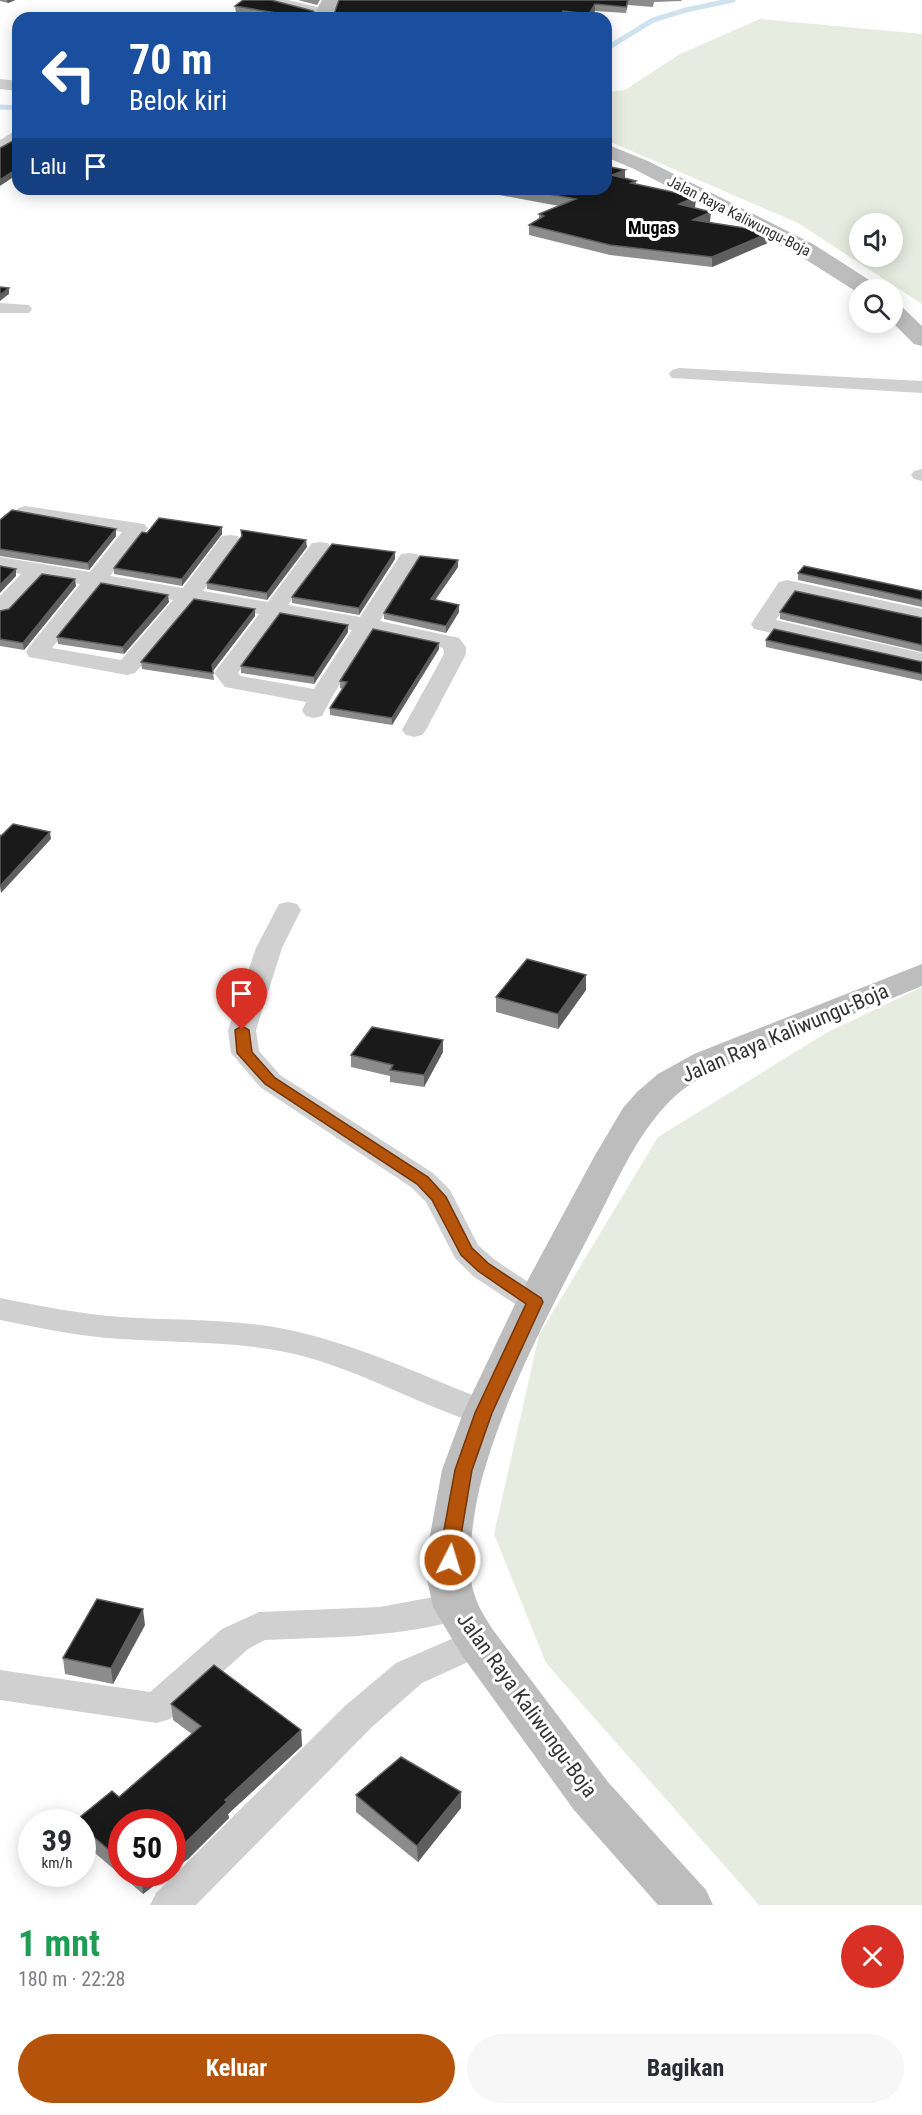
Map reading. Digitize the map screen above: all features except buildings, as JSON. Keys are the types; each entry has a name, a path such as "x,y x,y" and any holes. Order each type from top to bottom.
{"main road":[{"name":"Jalan Raya Kaliwungu-Boja","path":"612,153 786,239 853,279"},
{"path":"903,321 922,339"},
{"name":"Jalan Raya Kaliwungu-Boja","path":"689,1905 591,1796 477,1642 455,1606 449,1579 450,1541 463,1470 483,1413 535,1302 636,1116 663,1088 706,1062 922,975"}],"street":[{"path":"271,0 327,10"},
{"path":"0,308 23,309"},
{"path":"679,374 922,387"},
{"path":"25,512 136,528 37,652 128,668 230,541"},
{"path":"320,548 226,674 233,682 317,704 365,625 409,560"},
{"path":"0,564 365,625 446,641 454,647 455,654 414,730"},
{"path":"0,609 36,571"},
{"path":"922,616 787,587 762,624 922,660"},
{"path":"288,910 269,948 242,1030 245,1053 270,1081 422,1180 439,1197 466,1251 484,1268 535,1302"},
{"path":"0,1309 49,1319 119,1328 235,1334 292,1342 363,1365 483,1413"},
{"path":"0,1685 157,1708 235,1640 259,1626 381,1621 455,1606"},
{"path":"170,1905 359,1716 409,1673 477,1642"}],"shaded area":[{"path":"760,19 922,34 922,304 903,292 903,279 884,279 865,267 903,267 903,213 849,213 849,256 798,223 612,143 612,91 625,90 680,54"},
{"path":"922,987 922,1905 759,1905 546,1663 494,1534 539,1335 658,1137 826,1033"}],"waterway":[{"path":"612,45 653,20 733,0"},
{"path":"0,107 12,108"}],"district":[{"name":"Mugas","path":"652,227"}],"route":[{"path":"242,1030 245,1053 270,1081 422,1180 439,1197 466,1251 484,1268 535,1302 483,1413 463,1470 450,1541 450,1560"}]}
